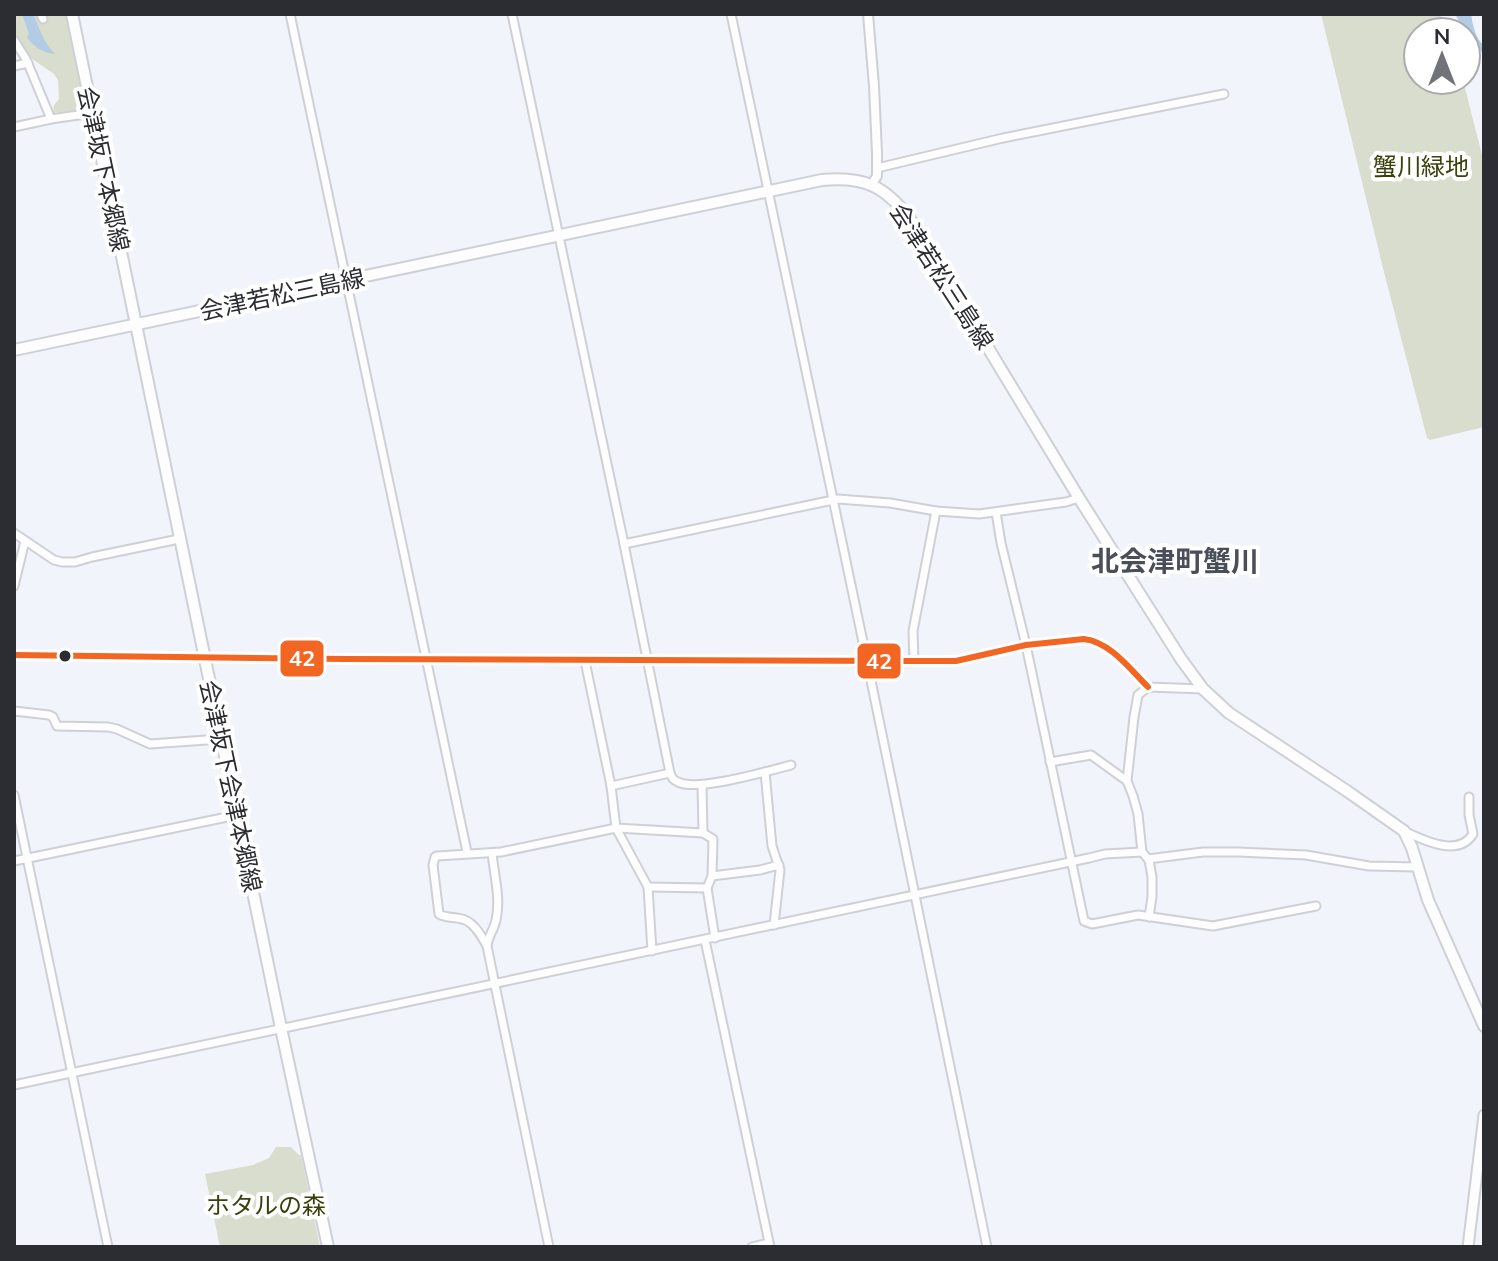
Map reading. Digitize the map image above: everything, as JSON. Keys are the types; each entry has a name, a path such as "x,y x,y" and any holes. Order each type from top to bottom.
{"main road":[{"name":"会津坂下本郷線","path":"72,14 136,324"},
{"name":"会津若松三島線","path":"14,350 835,178 872,184 896,201 910,219 1079,498 1203,689 1229,713 1404,831"},
{"name":"会津坂下会津本郷線","path":"136,324 328,1247"},
{"path":"1404,831 1428,900 1484,1026"},
{"path":"1468,1247 1484,1115"}],"street":[{"path":"290,14 467,852"},
{"path":"512,14 670,773 680,784 702,785 791,765"},
{"path":"731,14 987,1247"},
{"path":"868,14 877,168 872,184"},
{"path":"14,40 28,63 51,119"},
{"path":"14,66 28,63"},
{"path":"877,168 1003,138 1224,94"},
{"path":"14,127 92,113"},
{"path":"624,544 838,499 979,514 1079,498"},
{"path":"914,661 913,631 936,511"},
{"path":"996,512 1084,921 1092,924 1138,915 1213,926 1316,906"},
{"path":"14,533 54,560 62,562 75,562 179,539"},
{"path":"14,586 25,541"},
{"path":"14,655 956,661 1026,645 1092,640 1117,657 1148,687"},
{"path":"585,661 611,786 616,828 648,887 652,951"},
{"path":"1149,917 1152,887 1138,814 1127,781 1138,695 1148,687 1203,689"},
{"path":"14,711 49,715 57,726 117,729 150,744 221,739"},
{"path":"1050,762 1091,755 1127,781"},
{"path":"765,772 772,846 779,865 780,880 774,925"},
{"path":"611,786 670,773"},
{"path":"702,785 703,833"},
{"path":"14,795 108,1247"},
{"path":"1404,831 1439,845 1467,842 1473,834 1469,797"},
{"path":"14,861 237,815"},
{"path":"487,946 469,922 439,914 433,865 435,857 467,852 492,853 616,828 703,833 713,839 712,876 707,888 715,938"},
{"path":"14,1085 1105,854 1238,852 1306,855 1369,866 1418,867"},
{"path":"492,853 497,917 487,946 549,1247"},
{"path":"712,876 779,865"},
{"path":"648,887 707,888"},
{"path":"705,940 769,1245 752,1247"}],"green space":[{"path":"14,14 69,14 89,109 53,113 59,99 58,80 25,54 14,36"},
{"name":"蟹川緑地","path":"1321,14 1440,14 1402,16 1402,96 1467,96 1484,163 1484,427 1430,440 1427,438"},
{"name":"ホタルの森","path":"276,1147 291,1147 301,1155 320,1247 220,1247 205,1174 253,1165 269,1158"}],"water":[{"path":"22,14 33,14 44,40 55,54 43,51 29,40"}],"waterway":[{"path":"14,650 22,650"}],"transit line":[{"name":"42","path":"14,655 956,661 1026,645 1084,639 1111,651 1148,687"}],"district":[{"name":"北会津町蟹川","path":"1175,560"}]}
